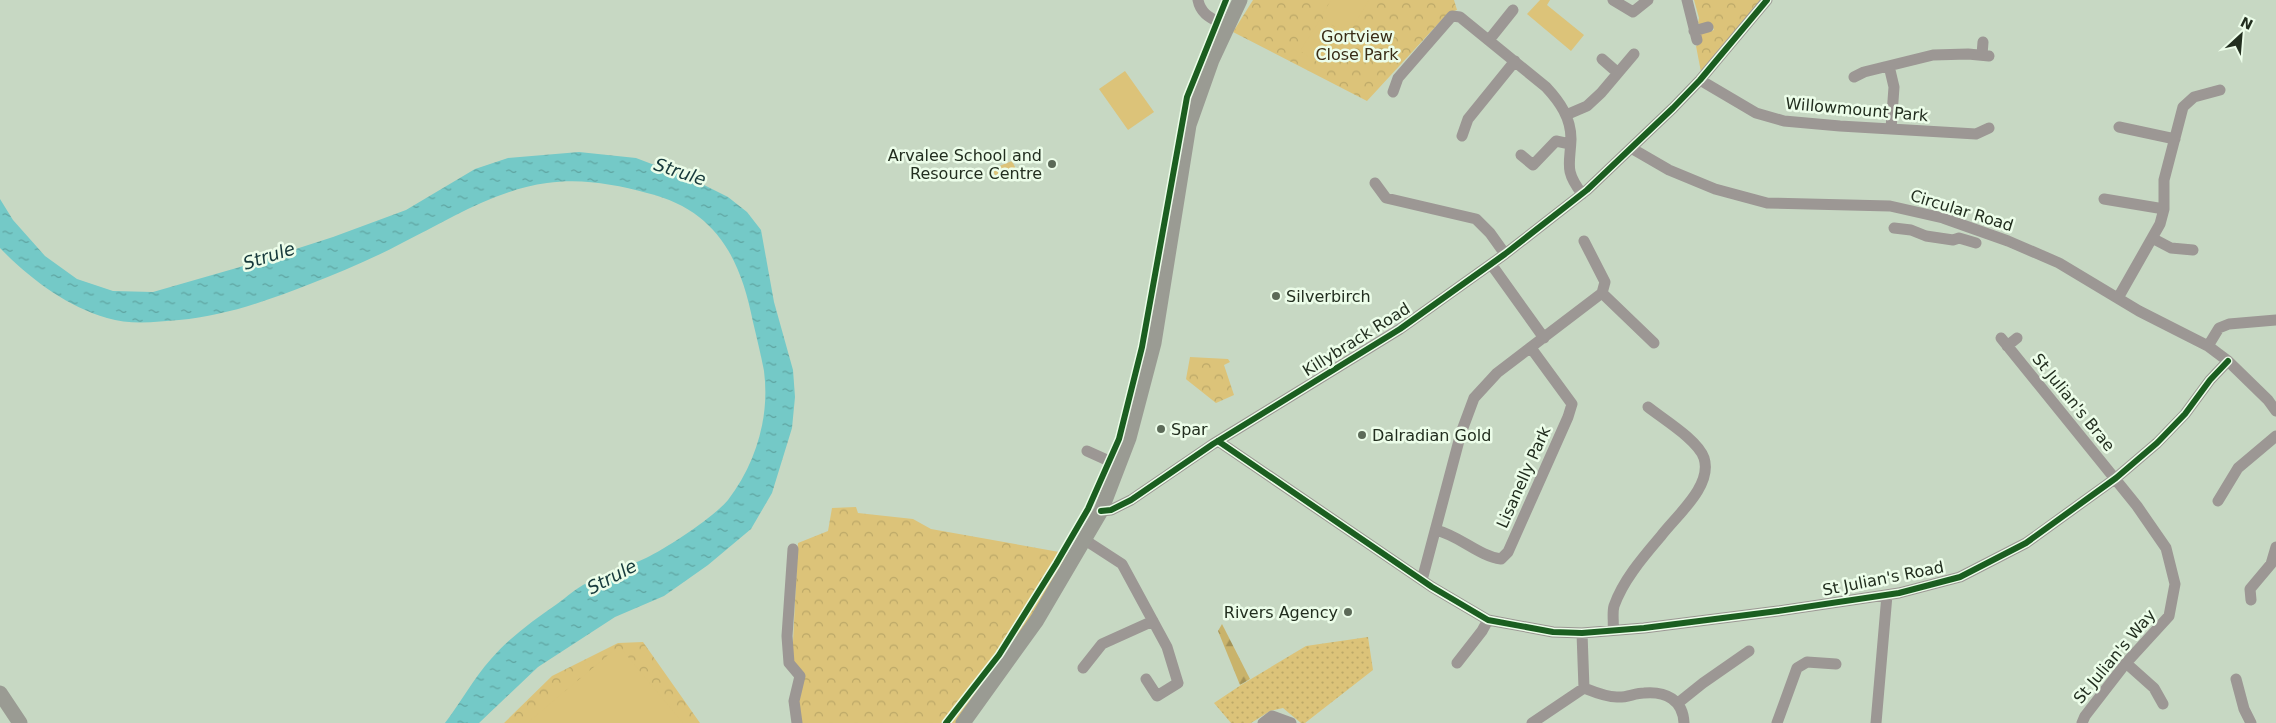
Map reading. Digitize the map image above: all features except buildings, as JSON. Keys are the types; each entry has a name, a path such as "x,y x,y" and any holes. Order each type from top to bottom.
{"main road":[{"path":"965,722 1037,620 1101,511 1128,438 1154,343 1189,125 1212,60 1240,0"},
{"path":"0,693 20,723"}],"street":[{"path":"1198,0 1200,9 1205,15 1227,26"},
{"path":"1613,0 1632,12 1648,0"},
{"path":"1687,0 1696,35 1708,27"},
{"name":"Killybrack Road","path":"1101,511 1111,510 1131,500 1218,441 1400,329 1506,254 1582,194 1631,148 1700,80 1767,0"},
{"path":"1489,40 1513,10"},
{"path":"1392,92 1398,78 1452,16 1460,17 1546,87 1558,100 1566,115 1570,144 1568,164 1572,181 1582,194"},
{"path":"1854,77 1933,55 1986,56 1983,42"},
{"path":"1566,115 1587,106 1601,93 1634,54"},
{"path":"1602,59 1618,73"},
{"path":"1462,136 1468,119 1515,61"},
{"path":"1889,66 1894,87 1891,129"},
{"name":"Willowmount Park","path":"1700,80 1756,113 1784,121 1976,134 1989,128"},
{"path":"2118,298 2160,224 2164,209 2164,180 2180,114 2188,102 2202,94 2220,90"},
{"path":"2126,125 2174,139"},
{"path":"1521,156 1532,165 1556,141 1570,144"},
{"name":"Circular Road","path":"1631,148 1669,170 1715,189 1767,203 1890,206 1943,218 2008,241 2050,259 2139,311 2208,346 2228,362"},
{"path":"1376,182 1386,198 1476,219 1490,233 1506,254"},
{"path":"2104,199 2164,209"},
{"path":"1940,238 1943,218"},
{"path":"1894,228 1911,230 1926,236 1953,240 1960,238 1976,243"},
{"path":"2152,238 2171,248 2193,250"},
{"path":"1422,580 1460,433 1474,398 1497,372 1602,293 1605,282 1584,241"},
{"path":"1491,264 1544,338"},
{"path":"1602,293 1654,342"},
{"path":"2208,346 2220,328 2228,324 2276,320"},
{"name":"St Julian's Brae","path":"2017,338 2004,342 2116,478"},
{"name":"Lisanelly Park","path":"1436,530 1451,534 1491,558 1501,559 1508,552 1572,404 1530,348"},
{"path":"2228,362 2268,400 2276,411"},
{"name":"St Julian's Road","path":"1488,620 1553,632 1644,628 1887,595 1960,577 2026,543 2116,478 2168,431 2228,362"},
{"path":"1614,629 1614,607 1626,583 1661,536 1694,497 1705,476 1704,458 1694,443 1648,407"},
{"path":"2218,501 2238,468 2276,436"},
{"path":"1218,441 1422,580 1488,620 1482,631 1457,663"},
{"path":"1087,452 1118,465"},
{"name":"St Julian's Way","path":"2082,723 2085,716 2126,663 2169,616 2176,584 2166,548 2116,478"},
{"path":"1085,540 1122,564 1167,647 1178,683 1157,696 1146,679"},
{"path":"2251,600 2250,589 2274,566 2276,548"},
{"path":"794,549 787,636 788,663 800,676 794,700 797,723"},
{"path":"1876,723 1887,595"},
{"path":"1083,668 1102,644 1153,620"},
{"path":"1582,632 1584,688"},
{"path":"1678,703 1749,650"},
{"path":"1777,723 1797,668 1807,662 1836,664"},
{"path":"2126,663 2154,688 2163,704"},
{"path":"2236,680 2244,709 2251,723"},
{"path":"1584,688 1618,698 1643,692 1659,693 1671,697 1678,703 1683,713 1684,723"},
{"path":"1532,723 1584,688"},
{"path":"1263,723 1272,716 1290,723"}],"green space":[{"name":"Gortview Close Park","path":"1253,0 1454,0 1457,10 1448,13 1367,101 1233,32"},
{"path":"1331,0 1369,0 1349,33 1322,15"},
{"path":"1540,0 1550,0 1547,5 1584,35 1571,51 1527,14"},
{"path":"1694,0 1762,0 1701,72 1696,46 1701,43 1700,34 1714,30 1711,23 1701,25 1698,23 1699,18"},
{"path":"1321,18 1344,33 1323,66 1300,51"},
{"path":"1125,71 1154,112 1128,130 1099,89"},
{"path":"1012,161 1017,171 997,179 992,169"},
{"path":"1190,357 1228,359 1230,362 1224,365 1234,395 1216,403 1187,380"},
{"path":"856,507 858,513 913,519 931,529 1076,555 963,723 802,723 792,662 798,543 828,531 832,508"},
{"path":"1222,624 1250,679 1240,685 1218,631"},
{"path":"1368,637 1373,670 1305,723 1301,723 1283,708 1270,711 1251,723 1231,723 1214,703 1306,646"},
{"path":"643,642 700,723 504,723 552,676 618,643"},
{"path":"619,646 683,723 527,723"}],"water":[{"name":"Strule","path":"579,152 636,158 694,180 728,197 747,212 761,230 774,302 793,370 795,397 792,428 772,493 751,529 708,565 664,596 615,617 538,667 479,723 445,723 485,666 506,643 579,587 655,553 701,523 728,500 746,471 759,439 763,422 765,405 764,371 748,298 741,277 732,257 707,224 691,211 671,201 647,193 585,182 547,183 509,192 490,199 368,260 277,296 213,315 152,322 115,320 77,306 49,290 23,270 0,248 0,199 13,220 45,256 77,279 113,291 153,292 240,267 333,237 406,210 475,169 508,158"}],"cycle path":[{"path":"946,723 999,655 1056,564 1088,509 1119,439 1142,347 1187,97 1226,0"},
{"path":"1101,511 1111,510 1131,500 1213,444 1400,329 1505,254 1587,190 1673,108 1700,80 1767,0"},
{"path":"1218,441 1432,587 1488,620 1553,632 1582,633 1644,628 1778,611 1899,593 1960,577 2026,543 2116,478 2157,443 2185,414 2210,380 2228,361"}],"place":[{"name":"Arvalee School and Resource Centre","path":"1052,164"},
{"name":"Silverbirch","path":"1276,296"},
{"name":"Spar","path":"1161,429"},
{"name":"Dalradian Gold","path":"1362,435"},
{"name":"Rivers Agency","path":"1348,612"}]}
